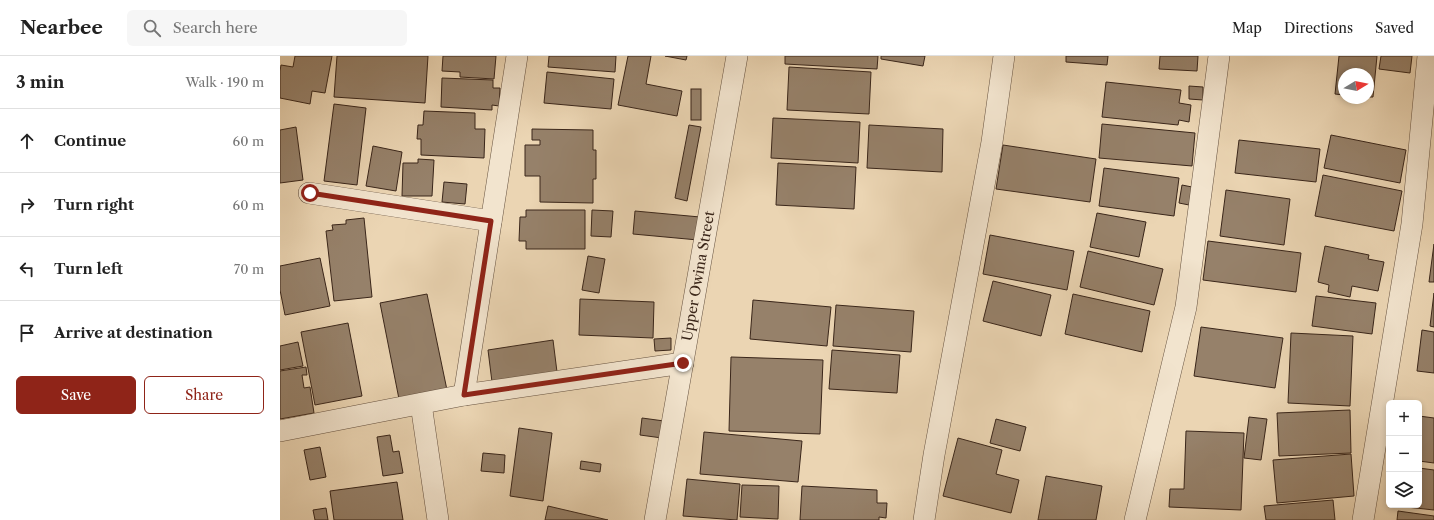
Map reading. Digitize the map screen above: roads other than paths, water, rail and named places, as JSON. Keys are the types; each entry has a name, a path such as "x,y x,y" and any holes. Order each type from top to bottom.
{"street":[{"path":"464,395 518,56"},
{"name":"Upper Owina Street","path":"655,520 737,56"},
{"path":"924,520 992,142 1004,56"},
{"path":"1135,520 1186,307 1219,56"},
{"path":"1362,520 1412,224 1428,56"},
{"path":"310,193 491,221"},
{"path":"280,431 464,395 683,363"},
{"path":"421,404 438,520"}]}
